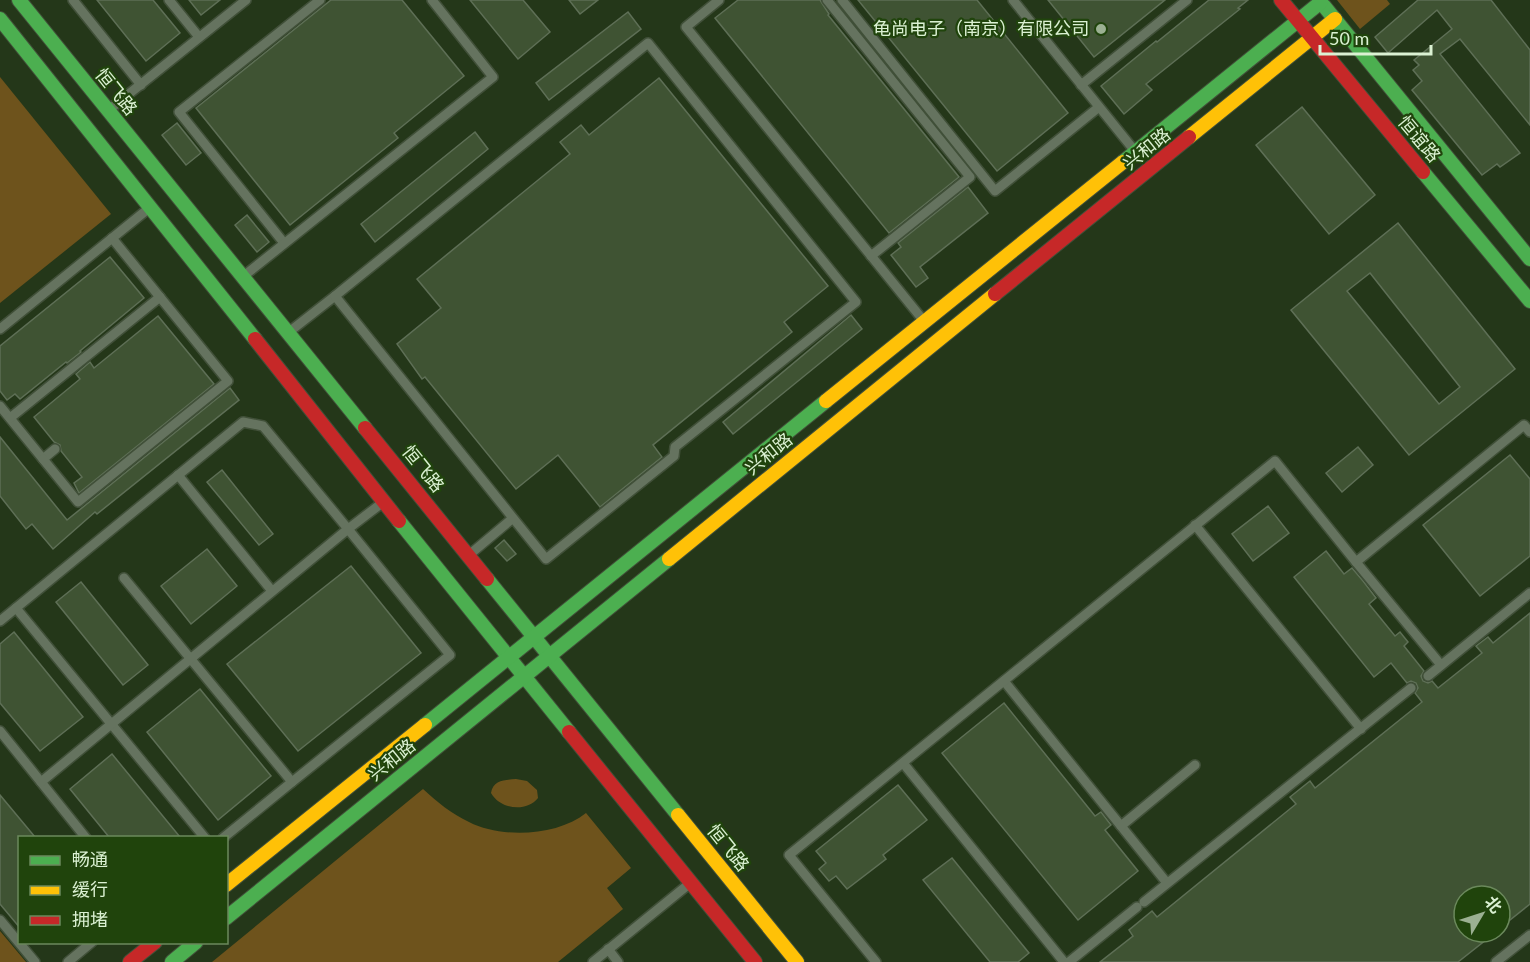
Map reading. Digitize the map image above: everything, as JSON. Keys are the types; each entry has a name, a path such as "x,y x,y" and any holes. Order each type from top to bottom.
{"main road":[{"name":"恒飞路","path":"19,0 796,962"},
{"name":"恒谊路","path":"1281,0 1530,302"},
{"name":"恒谊路","path":"1320,1 1530,259"},
{"name":"兴和路","path":"228,883 1136,152 1320,1"},
{"path":"0,19 384,502 755,962"},
{"name":"兴和路","path":"228,916 1335,19"},
{"path":"130,962 152,944"},
{"path":"172,962 194,944"}],"lane":[{"path":"73,0 141,85"},
{"path":"170,0 199,37"},
{"path":"108,110 246,0"},
{"path":"284,243 179,112 320,0"},
{"path":"243,276 493,77 432,0"},
{"path":"719,0 686,27 925,322"},
{"path":"827,0 970,177 871,256"},
{"path":"842,0 995,190 1099,106"},
{"path":"1012,0 1136,152"},
{"path":"1081,84 1187,0"},
{"path":"289,333 648,43 856,302 675,447 674,456 546,559 335,296"},
{"path":"0,329 150,208"},
{"path":"0,406 78,502 228,381 112,238"},
{"path":"10,418 160,297"},
{"path":"0,621 243,422 264,426 450,655 224,836"},
{"path":"1356,562 1524,425 1530,432"},
{"path":"43,459 55,449"},
{"path":"876,962 789,855 1275,461 1441,665"},
{"path":"178,475 272,591"},
{"path":"41,782 272,591 384,502"},
{"path":"468,555 513,518"},
{"path":"1195,525 1361,729"},
{"path":"124,578 292,782"},
{"path":"1428,676 1530,593"},
{"path":"16,608 204,836"},
{"path":"1004,681 1167,883"},
{"path":"1069,962 1411,688"},
{"path":"0,731 85,836"},
{"path":"903,763 1064,962"},
{"path":"1121,826 1195,765"},
{"path":"593,962 690,883"},
{"path":"0,920 18,942"},
{"path":"1496,962 1530,934"},
{"path":"20,944 35,962"},
{"path":"68,962 90,944"},
{"path":"608,949 618,962"}],"shaded area":[{"path":"1337,0 1387,0 1390,4 1360,29"},
{"path":"0,77 111,214 0,303"},
{"path":"516,779 527,781 537,790 538,798 533,803 520,807 507,806 500,803 491,793 497,783"},
{"path":"423,789 463,819 497,831 513,833 545,830 574,821 586,813 631,868 607,888 623,909 558,962 212,962"},
{"path":"0,931 26,962 0,962"}],"building":[{"path":"97,0 153,0 180,33 146,61"},
{"path":"189,0 220,0 201,15"},
{"path":"331,0 402,0 464,76 394,133 398,138 290,225 196,108"},
{"path":"470,0 523,0 550,32 518,59"},
{"path":"569,0 598,0 580,14"},
{"path":"738,0 820,0 828,15 959,177 889,233 715,18"},
{"path":"858,0 977,0 1068,113 997,171"},
{"name":"龟尚电子（南京）有限公司","path":"1048,0 1165,0 1094,57"},
{"path":"1209,0 1248,0 1238,8 1240,9 1146,84 1152,90 1124,114 1101,86"},
{"path":"1418,0 1491,0 1530,50 1530,125 1460,39 1440,54 1520,153 1500,167 1497,164 1482,175 1412,90 1422,81 1413,70 1419,65 1414,60 1452,29 1437,10 1388,53 1375,37"},
{"path":"628,12 641,29 549,100 536,83"},
{"path":"659,78 828,286 784,322 792,332 653,445 662,457 600,507 558,455 516,489 425,377 422,379 397,344 441,308 417,279 570,154 560,142 581,125 589,135"},
{"path":"1302,107 1375,195 1329,234 1256,145"},
{"path":"177,123 201,153 186,165 162,135"},
{"path":"475,132 488,149 375,242 361,224"},
{"path":"968,187 988,213 920,267 928,278 916,287 891,255 901,247 898,243"},
{"path":"247,215 269,242 257,252 235,225"},
{"path":"1398,223 1515,369 1409,455 1291,310","holes":["1370,273 1460,387 1439,404 1347,291"]},
{"path":"110,257 144,298 81,352 20,399 15,394 7,400 0,391 0,346"},
{"path":"851,315 862,329 733,434 723,422"},
{"path":"158,316 214,384 79,493 74,483 82,477 61,451 60,445 54,442 34,417 80,379 76,374 90,362 94,368"},
{"path":"230,388 239,400 97,514 95,512 53,549 32,524 26,529 0,496 0,437 67,520"},
{"path":"1358,447 1373,465 1342,492 1326,473"},
{"path":"1510,455 1530,479 1530,556 1480,596 1423,525"},
{"path":"222,470 273,534 259,545 207,482"},
{"path":"1268,506 1289,533 1253,561 1232,534"},
{"path":"504,540 516,554 507,561 495,548"},
{"path":"207,549 237,586 191,624 161,586"},
{"path":"1326,551 1344,574 1352,568 1376,598 1369,604 1395,636 1400,632 1408,642 1404,646 1424,671 1421,676 1423,681 1428,683 1432,681 1438,688 1482,653 1476,646 1488,637 1493,643 1530,613 1530,904 1512,918 1512,884 1452,884 1452,944 1481,944 1458,962 1100,962 1133,936 1129,930 1152,911 1157,917 1296,804 1290,797 1310,781 1315,788 1422,702 1415,693 1418,688 1416,683 1411,681 1407,683 1391,663 1374,677 1294,577"},
{"path":"351,566 421,653 298,751 227,664"},
{"path":"81,582 148,665 123,685 56,602"},
{"path":"14,632 83,717 40,751 0,703 0,644"},
{"path":"200,689 271,776 218,820 147,732"},
{"path":"1004,703 1095,816 1101,812 1111,825 1105,830 1138,871 1078,920 942,753"},
{"path":"112,754 179,836 108,836 70,789"},
{"path":"898,785 927,820 883,855 886,859 847,889 836,876 829,881 819,869 826,863 816,851"},
{"path":"0,795 34,836 18,836 18,926 0,904"},
{"path":"952,858 1029,953 1018,962 990,962 923,880"}],"traffic: fast":[{"path":"19,0 365,428"},
{"path":"1123,162 1321,2"},
{"path":"1324,6 1530,259"},
{"path":"0,19 255,339"},
{"path":"1423,172 1530,301"},
{"path":"425,725 826,401"},
{"path":"399,521 569,732"},
{"path":"228,916 669,559"},
{"path":"487,579 678,815"},
{"path":"172,962 194,944"}],"traffic: slow":[{"path":"1189,137 1335,19"},
{"path":"826,401 1123,162"},
{"path":"669,559 995,294"},
{"path":"228,883 425,725"},
{"path":"678,815 797,962"}],"traffic: jam":[{"path":"1281,0 1423,172"},
{"path":"995,294 1189,137"},
{"path":"255,339 399,521"},
{"path":"365,428 487,579"},
{"path":"569,732 755,962"},
{"path":"130,962 152,944"}],"place":[{"name":"龟尚电子（南京）有限公司","path":"1101,29"}]}
